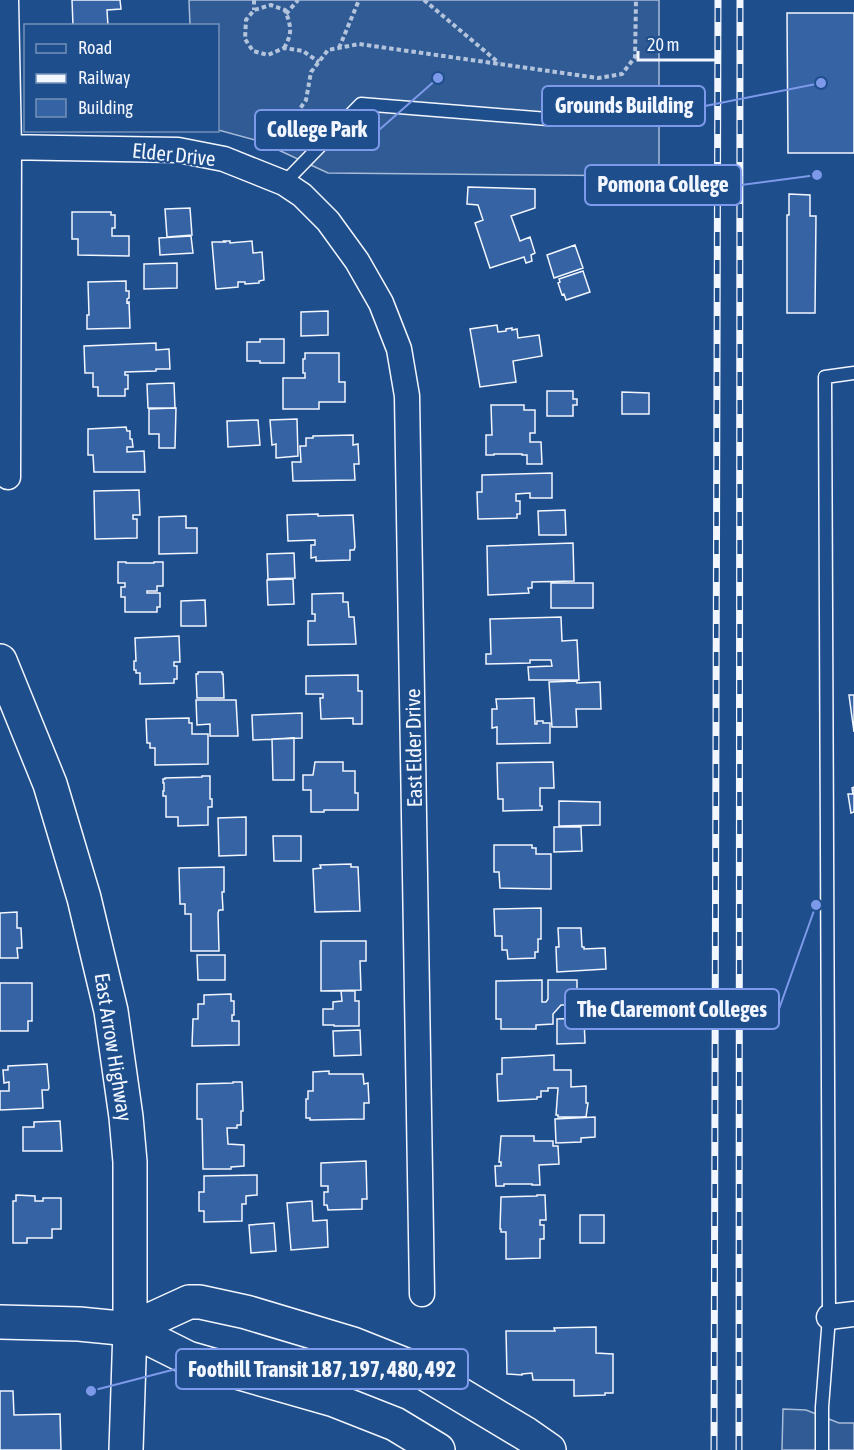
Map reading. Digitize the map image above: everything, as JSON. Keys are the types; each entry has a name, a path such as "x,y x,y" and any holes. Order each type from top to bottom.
{"main road":[{"name":"East Arrow Highway","path":"0,661 50,784 84,898 111,1011 130,1162 130,1329 126,1450"},
{"path":"130,1329 189,1302 200,1302 267,1318 353,1344 421,1371 549,1450"},
{"path":"0,1322 79,1324 130,1329 188,1358 334,1400 395,1424 438,1450"}],"street":[{"path":"6,0 4,305 8,477"},
{"name":"Elder Drive","path":"4,147 178,150 224,159 284,183 302,195 328,222"},
{"name":"East Elder Drive","path":"328,222 357,261 381,303 399,349 407,396 423,1294"},
{"path":"829,1317 854,1314"}],"lane":[{"path":"284,183 361,104 548,119"},
{"path":"822,1450 822,1407 829,1317 825,377 854,373"}],"path":[{"path":"254,0 254,10"},
{"path":"286,14 298,0"},
{"path":"339,49 359,0"},
{"path":"424,0 501,65"},
{"path":"248,168 257,142 290,123 306,100 311,72 328,50 358,44 598,78 622,74 635,57 636,0"},
{"path":"284,48 290,38 291,25 285,10 271,5 254,10 246,20 245,39 254,51 268,55 284,48 303,51 319,62"}],"shaded area":[{"path":"189,0 659,0 659,176 328,173 259,141 219,130 219,24 190,24"},
{"path":"783,1409 806,1410 839,1423 854,1423 854,1450 782,1450"}],"building":[{"path":"72,0 120,0 121,9 107,10 108,24 73,24"},
{"path":"787,13 854,13 854,153 788,153"},
{"path":"468,187 535,189 535,208 511,216 520,241 530,237 535,253 531,255 532,261 526,263 524,257 490,268 475,223 483,220 478,205 467,204"},
{"path":"789,194 810,195 810,216 816,216 815,313 787,313"},
{"path":"190,208 192,235 167,237 165,209"},
{"path":"72,212 111,212 111,215 115,215 115,228 112,228 112,236 129,236 129,256 78,255 78,239 72,239"},
{"path":"191,236 193,253 160,255 159,238"},
{"path":"230,241 230,243 252,241 253,253 262,252 264,280 259,283 238,282 238,287 216,289 212,242"},
{"path":"575,245 583,268 554,278 547,255"},
{"path":"177,263 177,288 144,289 144,264"},
{"path":"583,271 590,292 566,300 558,283 559,279"},
{"path":"126,281 126,291 129,291 127,303 129,302 130,328 87,329 88,282"},
{"path":"328,311 328,335 301,336 301,312"},
{"path":"497,325 498,332 517,329 518,338 539,335 542,356 513,361 516,382 480,387 470,329"},
{"path":"260,339 284,339 284,363 247,361 247,342 260,342"},
{"path":"156,343 156,350 169,349 170,369 125,372 125,375 128,375 128,389 125,389 125,396 98,396 98,387 93,387 93,373 85,373 84,346"},
{"path":"305,353 339,353 339,382 345,382 345,402 319,402 319,409 283,409 283,378 305,378 303,359 305,359"},
{"path":"174,383 175,408 148,408 147,384"},
{"path":"547,391 573,391 573,399 577,399 577,405 573,405 573,416 547,416"},
{"path":"622,392 649,393 649,414 622,414"},
{"path":"491,405 524,405 524,410 535,410 535,433 530,433 530,442 541,442 542,464 527,464 527,455 522,454 486,455 486,435 492,435"},
{"path":"176,408 175,448 159,448 159,434 149,434 149,409"},
{"path":"297,419 298,456 276,458 276,444 272,445 270,420"},
{"path":"258,420 260,445 228,447 227,421"},
{"path":"126,427 127,431 130,431 133,447 127,447 127,452 144,451 145,472 94,472 93,455 88,455 88,429"},
{"path":"353,435 353,445 358,444 359,464 354,464 355,480 293,481 292,462 301,462 300,446 306,446 306,438"},
{"path":"552,473 552,498 530,498 530,493 516,494 516,501 520,501 520,514 517,514 517,518 478,519 477,492 482,492 482,475"},
{"path":"139,490 140,515 133,515 133,519 137,519 137,538 95,539 94,491"},
{"path":"565,510 566,535 539,535 538,511"},
{"path":"318,514 318,516 353,515 355,547 354,550 350,550 350,560 316,561 316,557 311,558 311,545 315,545 315,540 288,541 287,515"},
{"path":"186,516 186,528 197,528 197,553 159,554 159,517"},
{"path":"573,543 574,581 532,582 532,588 528,588 529,593 488,595 487,546"},
{"path":"294,553 295,578 268,579 267,554"},
{"path":"118,562 163,562 163,586 157,586 157,591 147,591 147,593 160,593 160,607 157,607 157,612 125,612 125,597 121,597 121,587 125,587 125,583 118,583"},
{"path":"293,579 294,604 268,605 267,580"},
{"path":"551,583 593,583 593,608 551,608"},
{"path":"343,593 343,602 348,602 349,617 354,617 356,644 308,645 308,621 315,621 315,614 312,614 312,594"},
{"path":"205,600 206,626 181,626 181,601"},
{"path":"561,617 562,641 577,640 579,680 529,680 528,667 552,666 551,660 486,664 486,654 491,654 490,619"},
{"path":"179,636 180,662 174,662 174,666 177,666 177,679 174,679 174,683 140,684 140,673 134,670 135,638"},
{"path":"198,672 222,672 224,698 197,698 196,674"},
{"path":"358,675 358,691 362,691 362,724 353,724 353,718 321,719 320,698 323,698 323,694 306,694 306,676"},
{"path":"577,681 577,683 600,682 601,709 576,709 577,727 552,727 549,682"},
{"path":"849,695 854,695 854,732"},
{"path":"534,698 535,724 537,721 550,723 550,743 497,744 497,727 492,728 492,709 497,709 496,699"},
{"path":"196,700 236,700 238,736 210,736 210,724 197,725"},
{"path":"302,713 302,738 253,740 252,715"},
{"path":"189,718 189,723 192,723 192,734 208,734 208,764 155,765 155,748 150,748 150,743 147,743 146,719"},
{"path":"294,738 294,780 273,780 272,739"},
{"path":"315,762 343,762 343,771 355,771 358,810 311,812 311,790 303,790 303,775 313,775"},
{"path":"553,762 554,788 540,788 542,810 503,811 503,799 498,799 497,763"},
{"path":"210,776 212,807 208,807 208,825 178,826 178,817 166,817 163,779"},
{"path":"854,787 854,812 851,813 848,794 853,794 852,788"},
{"path":"559,801 600,802 600,825 559,826"},
{"path":"246,817 246,855 219,856 218,818"},
{"path":"554,827 581,827 582,851 554,852"},
{"path":"273,836 301,836 301,861 274,861"},
{"path":"494,845 532,845 532,848 536,848 536,854 551,854 551,889 500,888 499,872 494,872"},
{"path":"351,864 351,867 358,867 360,911 315,912 313,869 321,868 320,865"},
{"path":"224,867 223,910 219,910 218,913 219,951 191,951 191,914 185,914 185,904 180,904 179,868"},
{"path":"541,908 541,939 538,939 538,952 535,952 535,958 508,959 507,950 502,950 502,936 495,936 494,909"},
{"path":"17,912 17,928 21,928 22,948 17,948 18,958 0,958 0,913"},
{"path":"558,928 581,928 584,949 605,948 606,969 557,972"},
{"path":"321,941 366,941 366,961 360,961 361,990 321,991"},
{"path":"197,955 225,955 225,980 198,980"},
{"path":"542,980 542,1002 546,1002 548,980 577,980 577,1005 561,1005 553,1014 553,1024 536,1025 536,1029 501,1029 501,1019 496,1019 496,981"},
{"path":"0,983 32,983 32,1021 28,1021 28,1031 0,1031"},
{"path":"341,991 355,991 355,1001 359,1001 359,1026 323,1025 323,1009 333,1009 333,1002 342,1001"},
{"path":"231,994 231,1001 234,1001 232,1021 239,1021 239,1045 192,1046 193,1019 198,1019 198,1004 204,1004 204,995"},
{"path":"584,1018 585,1043 557,1044 557,1019"},
{"path":"360,1030 361,1055 334,1056 333,1031"},
{"path":"554,1055 554,1070 571,1070 571,1087 586,1086 586,1103 588,1103 586,1117 558,1117 556,1115 558,1088 541,1091 541,1097 537,1099 498,1101 497,1074 502,1074 502,1058"},
{"path":"47,1064 49,1088 42,1090 43,1108 0,1110 0,1091 9,1091 9,1082 4,1083 3,1070 8,1070 8,1066"},
{"path":"329,1071 329,1074 363,1074 364,1084 368,1083 369,1103 364,1103 364,1119 310,1120 306,1118 308,1091 313,1091 313,1072"},
{"path":"242,1082 243,1111 241,1111 241,1125 237,1125 237,1128 227,1128 228,1144 244,1145 244,1166 231,1167 231,1169 203,1169 202,1119 197,1119 197,1084"},
{"path":"595,1117 595,1137 581,1138 581,1142 556,1143 555,1119"},
{"path":"60,1121 62,1151 23,1151 23,1127 34,1127 34,1122"},
{"path":"501,1136 534,1136 534,1141 553,1141 553,1146 558,1146 559,1164 539,1165 540,1185 504,1184 504,1186 496,1186 495,1166 501,1166 499,1162"},
{"path":"366,1161 367,1199 362,1199 362,1209 328,1210 327,1205 324,1205 324,1192 328,1192 328,1186 321,1186 321,1163"},
{"path":"257,1175 257,1195 246,1196 246,1204 242,1204 242,1221 204,1222 204,1211 199,1211 199,1192 204,1192 204,1176"},
{"path":"16,1195 35,1196 35,1201 43,1201 43,1198 61,1198 61,1229 52,1229 52,1238 27,1238 27,1243 13,1243 13,1201 16,1201"},
{"path":"545,1195 546,1220 540,1220 540,1225 544,1225 544,1239 540,1239 540,1258 506,1259 506,1232 501,1232 500,1229 501,1197"},
{"path":"312,1201 313,1221 327,1220 328,1247 291,1250 287,1203"},
{"path":"580,1215 604,1215 604,1243 580,1243"},
{"path":"274,1223 276,1251 251,1253 249,1225"},
{"path":"596,1327 596,1353 613,1354 613,1393 574,1396 574,1380 533,1380 532,1373 507,1374 506,1331 555,1331 554,1328"},
{"path":"0,1391 13,1391 14,1415 60,1414 61,1450 0,1450"}],"railway":[{"path":"714,1450 718,0"},
{"path":"739,1450 740,0"}],"place":[{"name":"College Park","path":"438,78"},
{"name":"Grounds Building","path":"821,83"},
{"name":"Pomona College","path":"817,175"},
{"name":"The Claremont Colleges","path":"816,905"},
{"name":"Foothill Transit 187, 197, 480, 492","path":"91,1391"}]}
